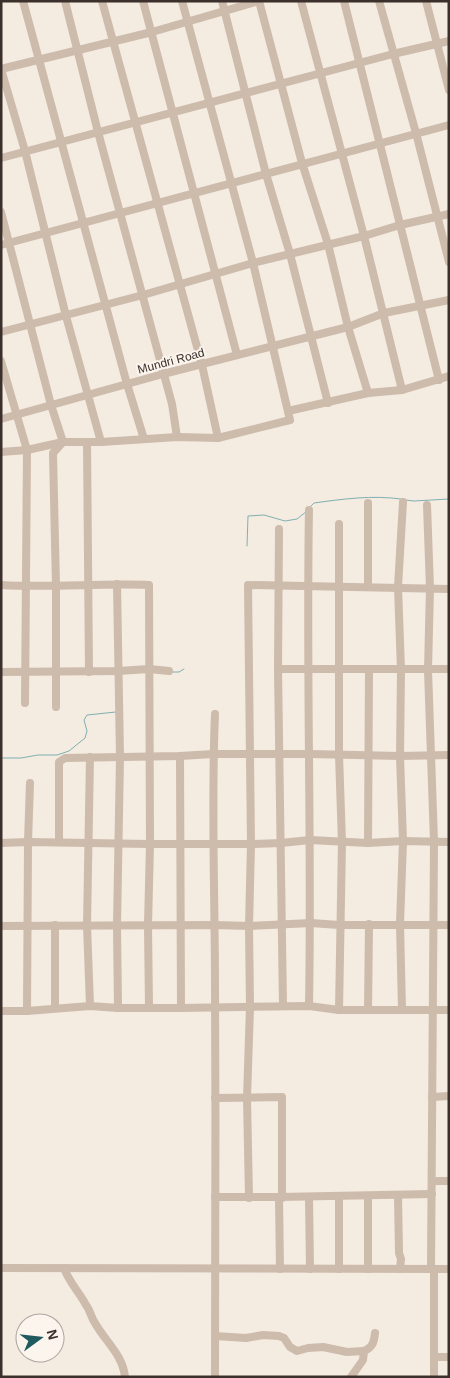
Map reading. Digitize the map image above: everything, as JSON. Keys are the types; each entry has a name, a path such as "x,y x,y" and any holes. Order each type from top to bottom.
{"street":[{"path":"23,1 127,384 144,439"},
{"path":"65,1 98,132 172,404 177,437"},
{"path":"102,1 202,365 218,438"},
{"path":"143,1 237,355"},
{"path":"1,452 27,450 63,442 101,442 177,437 218,438 290,420 253,263 182,1"},
{"path":"222,1 266,174 290,254 328,403"},
{"path":"101,442 66,316 25,151 1,69 152,32 259,1 280,84 302,163 328,244 348,327 368,393"},
{"path":"301,1 322,73 402,390"},
{"path":"344,1 439,380"},
{"path":"379,1 416,133 449,262"},
{"path":"426,1 449,90"},
{"path":"1,158 393,54 449,41"},
{"path":"5,244 449,125"},
{"path":"1,212 5,244 63,442"},
{"path":"1,332 143,295 253,263 449,214"},
{"name":"Mundri Road","path":"1,419 163,374 348,327 384,313 449,300"},
{"path":"1,361 27,450 26,703"},
{"path":"288,412 368,393 402,390 449,376"},
{"path":"56,707 53,453 63,442"},
{"path":"86,442 89,672"},
{"path":"402,1010 400,924 403,841 398,587 403,502"},
{"path":"368,504 368,587"},
{"path":"428,505 430,588 428,670 434,841 432,925 432,1269 434,1377"},
{"path":"309,510 310,1006"},
{"path":"339,524 338,669 342,842 339,1010"},
{"path":"279,530 278,669 283,1006"},
{"path":"117,584 120,757 120,842 117,926 118,1008"},
{"path":"1,585 149,585 149,1008"},
{"path":"249,1198 247,1098 250,1007 251,844 248,585 449,589"},
{"path":"1,672 89,672 149,669 169,671"},
{"path":"278,669 449,669"},
{"path":"368,843 369,670"},
{"path":"215,1377 216,1008 213,842 216,714"},
{"path":"59,842 59,762 64,758 214,754 449,755"},
{"path":"180,756 180,1008"},
{"path":"90,757 90,842 87,925 90,1006"},
{"path":"27,1011 30,783"},
{"path":"1,843 120,842 180,844 213,842 251,844 310,840 368,843 403,841 449,842"},
{"path":"1,926 249,926 311,923 340,925 449,925"},
{"path":"368,1010 369,924"},
{"path":"55,925 55,1008"},
{"path":"1,1011 90,1006 118,1008 216,1008 310,1006 339,1010 449,1010"},
{"path":"432,1097 449,1096"},
{"path":"215,1098 282,1097 280,1269"},
{"path":"432,1181 449,1181"},
{"path":"216,1197 280,1198 432,1194"},
{"path":"398,1195 398,1253 401,1259 400,1269"},
{"path":"339,1196 339,1269"},
{"path":"368,1196 368,1269"},
{"path":"309,1197 310,1269"},
{"path":"1,1268 449,1269"},
{"path":"64,1268 68,1280 118,1356 125,1370 125,1377"},
{"path":"215,1336 246,1338 263,1335 279,1336 284,1338 290,1347 297,1351 323,1347 347,1352 364,1351 370,1348 373,1344 375,1333"},
{"path":"351,1377 363,1360 364,1351"},
{"path":"434,1357 449,1357"}],"waterway":[{"path":"309,508 314,503 347,499 368,497 401,499"},
{"path":"405,500 449,499"},
{"path":"247,546 248,516 264,515 285,521 297,519 307,511"},
{"path":"173,672 179,672 184,669"},
{"path":"1,758 57,755 69,751 85,738 87,731 84,720 87,715 116,712"}]}
